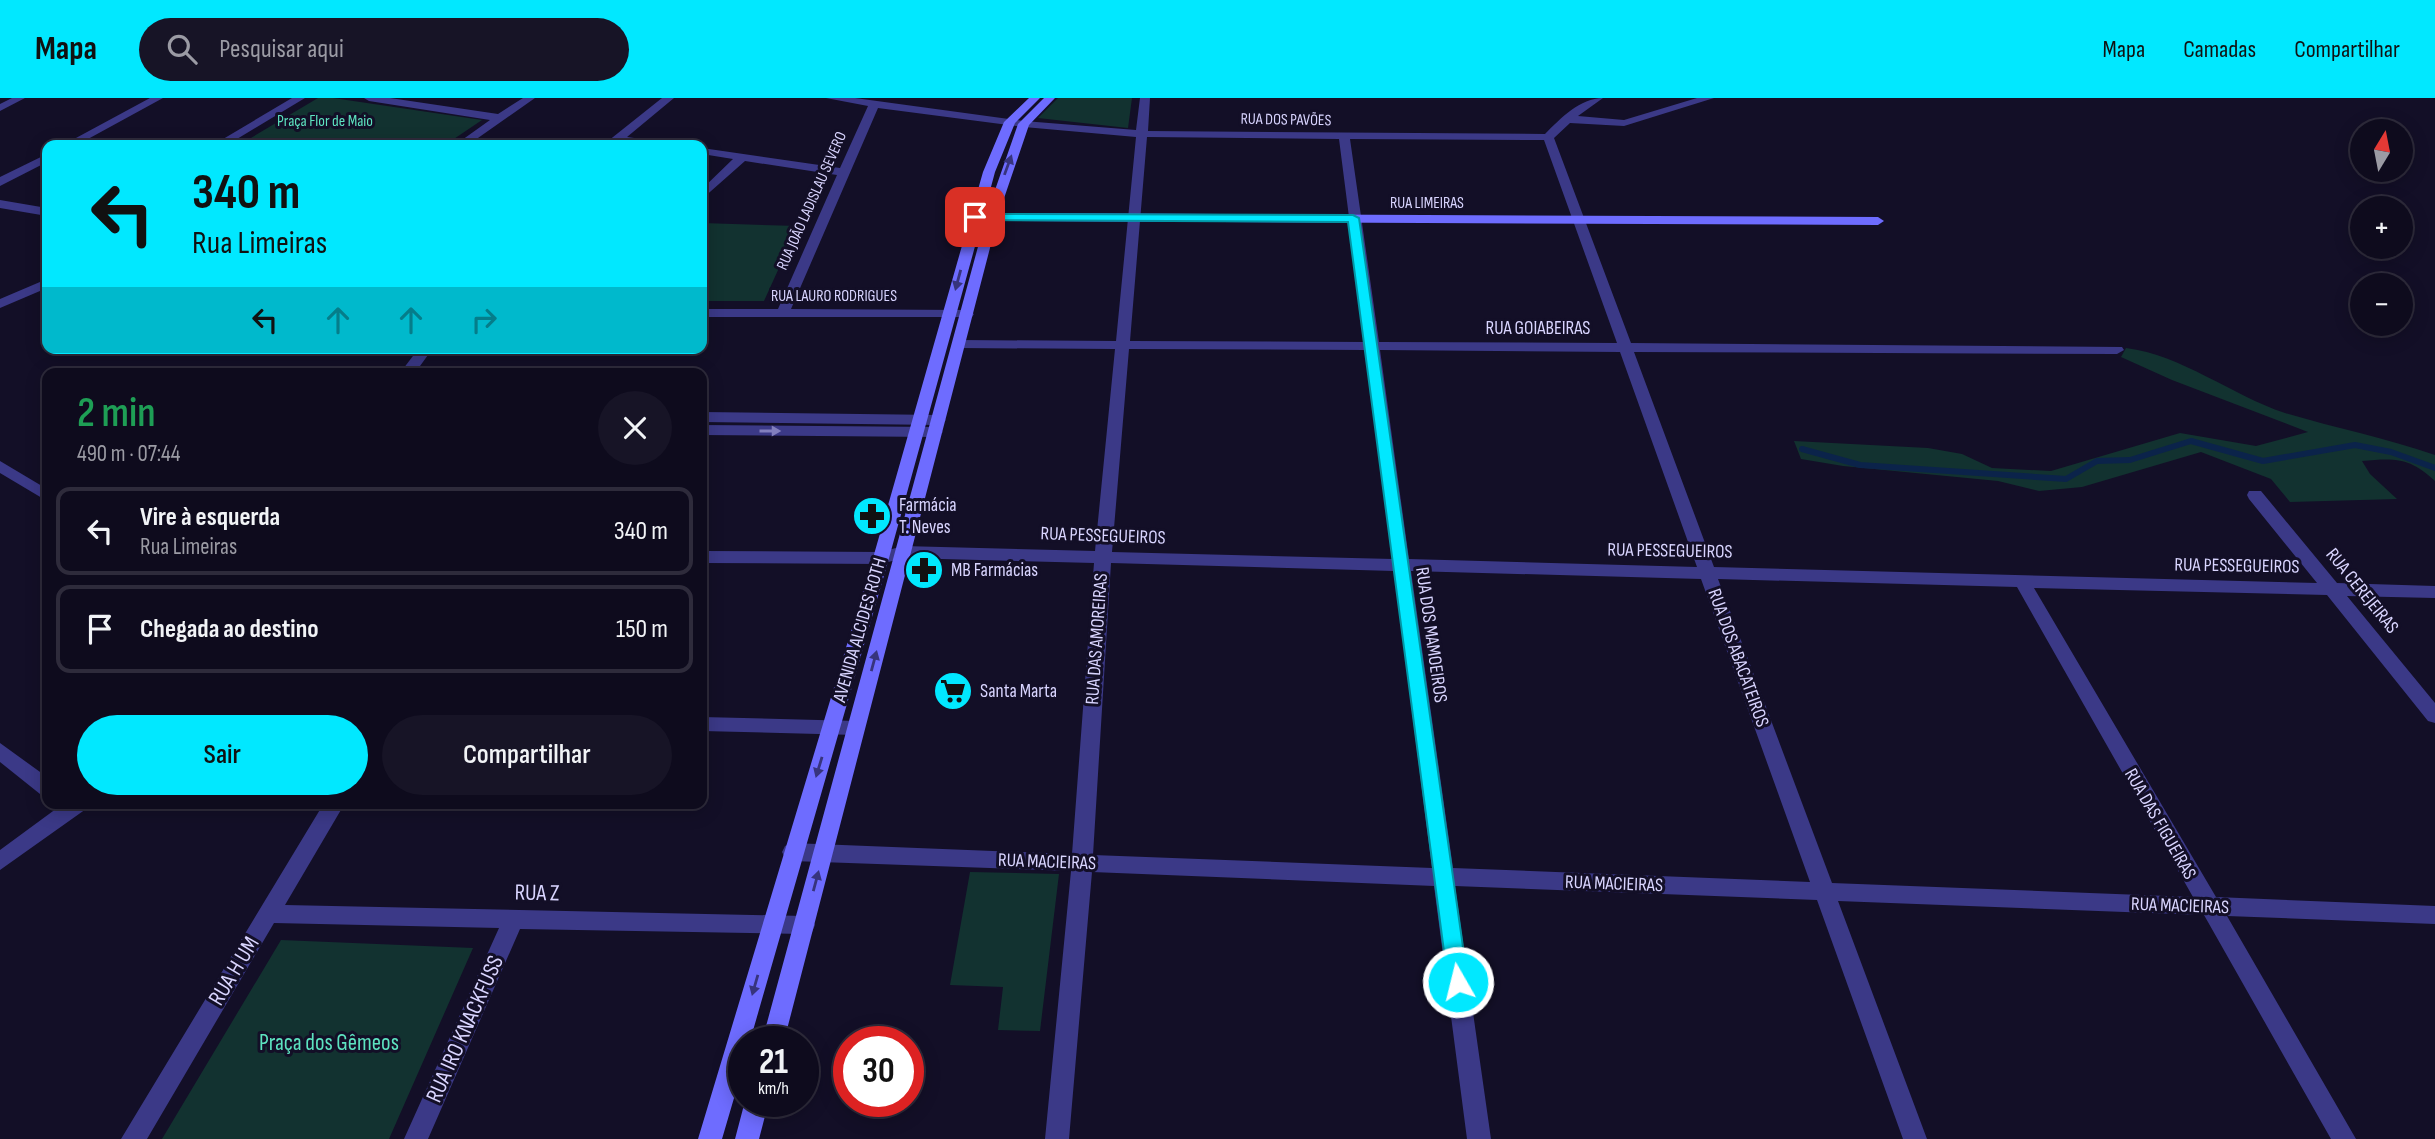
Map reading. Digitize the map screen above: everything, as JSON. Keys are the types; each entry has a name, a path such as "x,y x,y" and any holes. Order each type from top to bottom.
{"street":[{"path":"0,108 20,98"},
{"path":"78,140 158,98"},
{"path":"228,140 300,98"},
{"path":"369,98 500,118"},
{"path":"468,140 530,98"},
{"path":"616,140 669,98"},
{"name":"RUA DOS PAVÕES","path":"831,98 1017,123 1142,134 1548,137"},
{"path":"1017,123 1035,98"},
{"path":"1017,123 1050,98"},
{"name":"RUA DAS AMOREIRAS","path":"1057,1139 1082,863 1103,557 1145,98"},
{"path":"1548,137 1567,119 1598,98"},
{"path":"1567,119 1624,123 1709,98"},
{"name":"RUA JOÃO LADISLAU SEVERO","path":"783,313 874,104"},
{"name":"AVENIDA ALCIDES ROTH","path":"777,1026 903,552 949,314 989,172 1017,123"},
{"name":"AVENIDA ALCIDES ROTH","path":"710,1139 792,852 881,558 959,344 1017,123"},
{"name":"RUA DOS MAMOEIROS","path":"1344,136 1479,1139"},
{"name":"RUA DOS ABACATEIROS","path":"1548,137 1915,1139"},
{"path":"707,152 844,172"},
{"path":"707,190 742,157"},
{"path":"0,182 42,160"},
{"path":"0,204 42,211"},
{"name":"RUA LIMEIRAS","path":"975,217 1878,221"},
{"path":"0,304 42,285"},
{"name":"RUA LAURO RODRIGUES","path":"707,313 967,314"},
{"name":"RUA GOIABEIRAS","path":"959,344 2117,350"},
{"path":"411,368 421,354"},
{"path":"707,417 928,426"},
{"path":"707,430 928,426"},
{"path":"0,466 42,493"},
{"name":"RUA CEREJEIRAS","path":"2255,495 2435,716"},
{"name":"RUA PESSEGUEIROS","path":"707,557 881,558 903,552 2435,592"},
{"name":"RUA DAS FIGUEIRAS","path":"2021,581 2344,1139"},
{"path":"707,724 856,728"},
{"path":"0,751 42,784"},
{"path":"0,862 68,809"},
{"name":"RUA H UM","path":"133,1139 331,809"},
{"name":"RUA MACIEIRAS","path":"792,852 2435,915"},
{"name":"RUA Z","path":"269,914 804,925"},
{"name":"RUA IRO KNACKFUSS","path":"416,1139 514,919"},
{"path":"747,1139 753,1117"}],"green space":[{"name":"Praça Flor de Maio","path":"318,98 482,120 452,140 247,140"},
{"path":"1058,98 1132,98 1128,128 1038,118"},
{"path":"707,223 798,226 764,301 707,301"},
{"path":"2126,348 2147,352 2187,367 2285,413 2435,455 2435,481 2409,463 2383,459 2362,461 2370,474 2397,499 2290,502 2271,479 2201,452 2082,487 2039,491 1998,481 1843,466 1801,459 1794,441 1928,448 1962,454 1992,468 2051,471 2180,433 2256,446 2308,432 2172,380 2121,357"},
{"path":"970,872 1059,874 1040,1031 998,1030 1003,987 950,985"},
{"name":"Praça dos Gêmeos","path":"281,940 473,948 389,1139 162,1139"}],"waterway":[{"path":"1802,449 1860,465 2066,479 2097,461 2130,460 2191,441 2263,461 2355,445 2391,452 2435,468"}],"place":[{"name":"Farmácia T. Neves","path":"872,516"},
{"name":"MB Farmácias","path":"924,570"},
{"name":"Santa Marta","path":"953,691"}],"route":[{"path":"975,217 1353,218 1458,982"}]}
